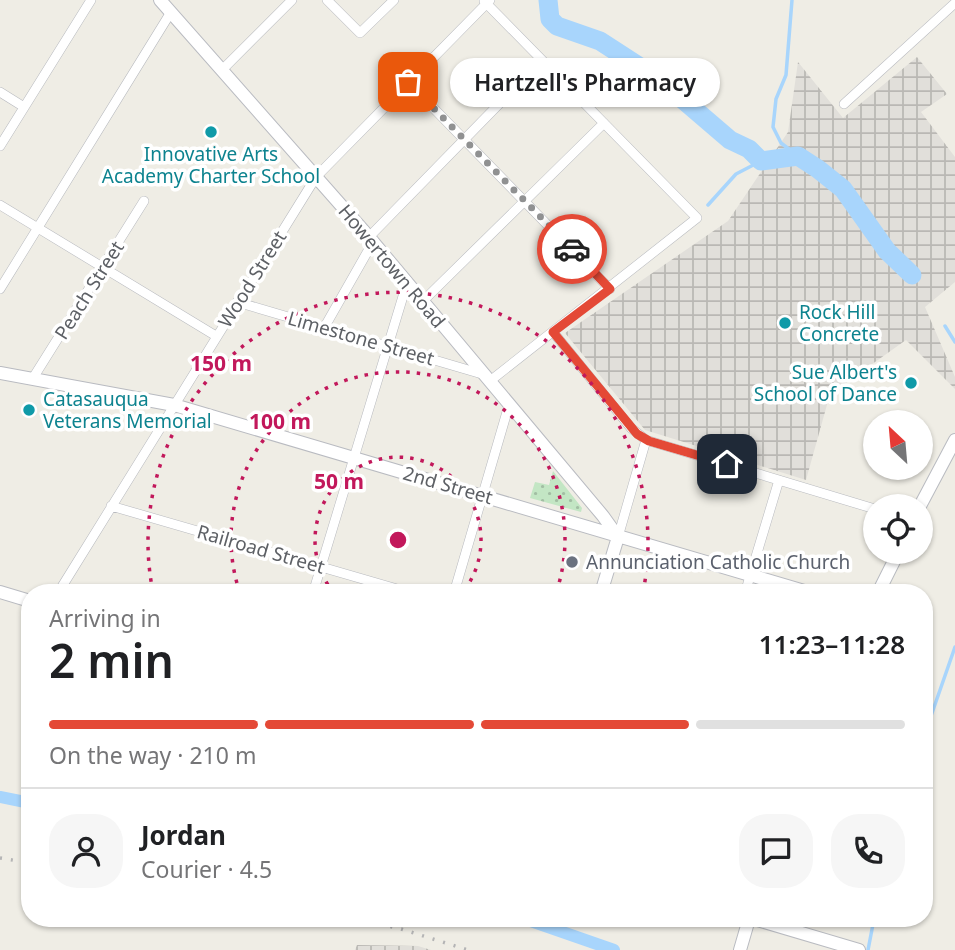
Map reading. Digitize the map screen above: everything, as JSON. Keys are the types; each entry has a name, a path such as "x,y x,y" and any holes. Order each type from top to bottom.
{"main road":[{"name":"Howertown Road","path":"160,0 371,239 618,537"},
{"name":"2nd Street","path":"0,373 174,404 780,584"},
{"path":"926,494 955,440"},
{"path":"604,584 618,537"},
{"path":"882,584 892,564"},
{"path":"0,592 21,598"},
{"path":"740,950 747,927"},
{"path":"781,927 859,950"}],"street":[{"path":"0,146 91,0"},
{"path":"222,70 292,0"},
{"path":"327,0 360,33 394,0"},
{"path":"487,1 697,218 610,289 487,378"},
{"name":"Wood Street","path":"63,584 316,177 487,1"},
{"path":"845,104 955,4"},
{"path":"0,289 171,12"},
{"path":"324,328 371,239 542,60"},
{"path":"408,82 610,289"},
{"path":"0,92 24,107"},
{"path":"423,301 604,123"},
{"name":"Peach Street","path":"33,378 144,201"},
{"path":"0,205 216,336"},
{"path":"316,584 407,283"},
{"name":"Limestone Street","path":"237,302 388,345 487,378"},
{"path":"553,332 631,428 646,440 863,505"},
{"path":"457,584 509,405"},
{"path":"618,537 646,440"},
{"path":"748,584 779,480"},
{"name":"Railroad Street","path":"111,506 381,584"}],"shaded area":[{"path":"917,57 947,94 921,112 955,157 955,282 925,307 955,377 955,389 906,340 830,394 806,480 645,430 565,333 728,221 788,132 798,62 843,118"},
{"path":"357,945 418,946 431,950 355,950"}],"green space":[{"path":"553,471 582,508 581,512 530,498 535,482 549,485"}],"waterway":[{"path":"548,0 550,19 557,26 600,41 637,65 674,92 730,140 749,149 761,161 798,156 818,169 843,189 887,251 912,275"},
{"path":"792,0 786,75 776,99 773,127 781,143 798,156"},
{"path":"708,205 736,174 761,161"},
{"path":"945,326 955,342"},
{"path":"933,710 955,647"},
{"path":"0,797 21,801"},
{"path":"548,927 614,950"},
{"path":"868,950 872,927"}],"railway":[{"path":"0,858 21,862"},
{"path":"392,927 468,950"}],"way so far":[{"path":"408,82 572,249"}],"place":[{"name":"Hartzell's Pharmacy","path":"408,82"},
{"name":"Innovative Arts Academy Charter School","path":"211,132"},
{"name":"Rock Hill Concrete","path":"785,323"},
{"name":"Sue Albert's School of Dance","path":"911,383"},
{"name":"Catasauqua Veterans Memorial","path":"29,410"},
{"name":"Annunciation Catholic Church","path":"572,562"}],"route":[{"path":"572,249 610,289 553,332 637,434 649,441 727,464"}]}
